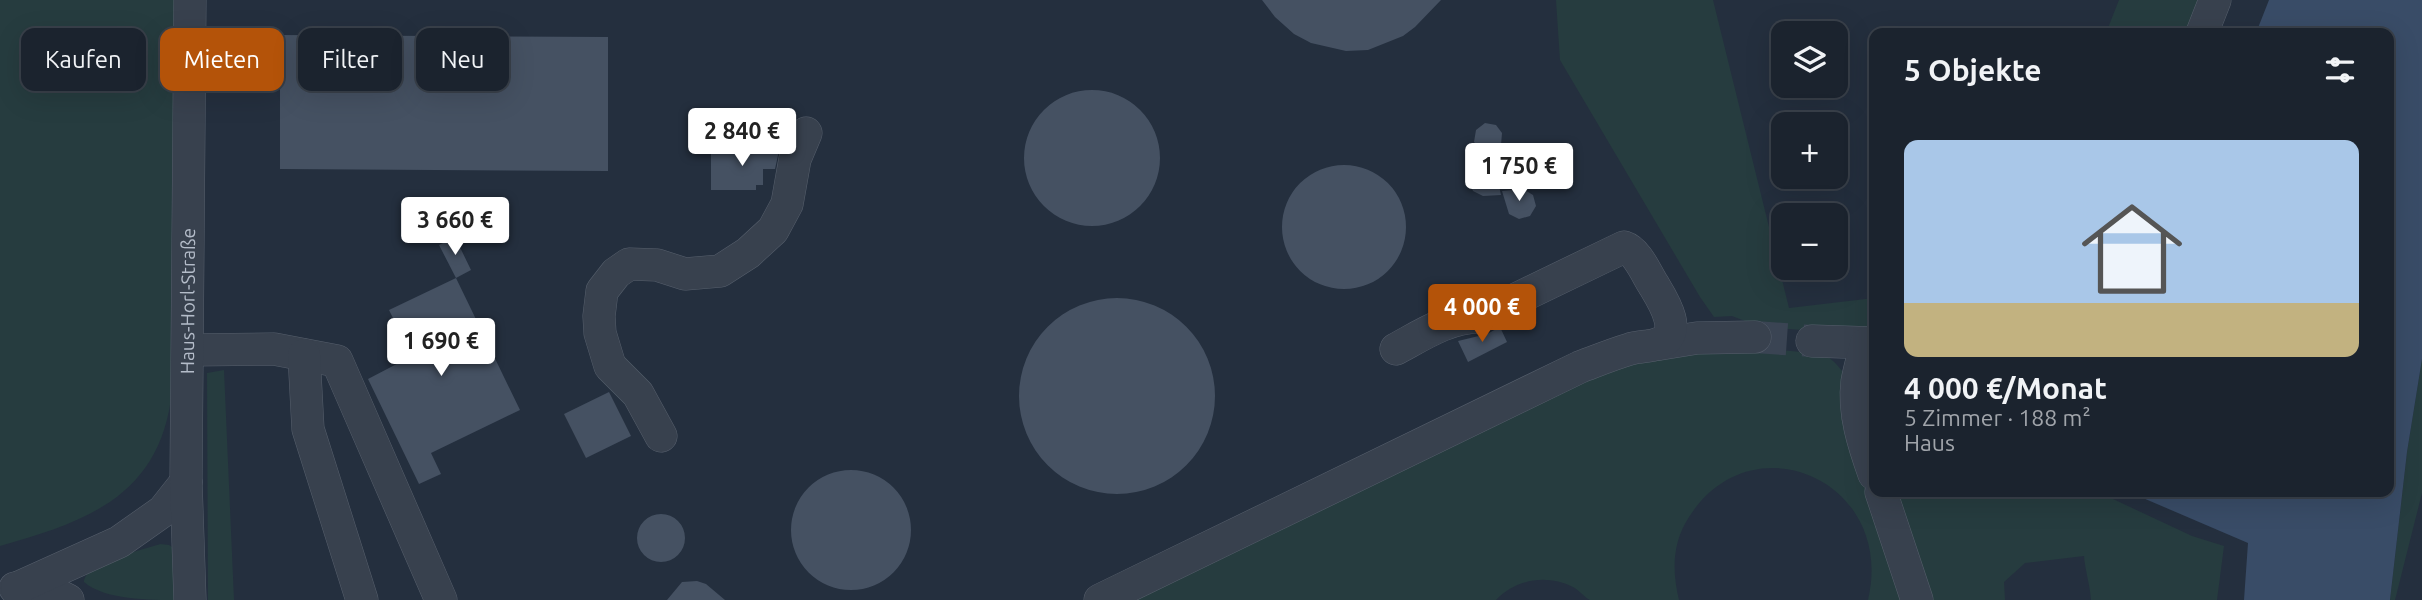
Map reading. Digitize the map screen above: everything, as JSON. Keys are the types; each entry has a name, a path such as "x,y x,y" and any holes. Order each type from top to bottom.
{"street":[{"name":"Haus-Horl-Straße","path":"190,0 186,482 190,600"},
{"path":"2204,28 2216,0"},
{"path":"661,436 638,394 610,366 600,333 599,316 603,291 629,264 657,265 685,275 720,271 748,253 773,230 787,204 795,159 806,133"},
{"path":"1396,349 1449,322 1466,317 1479,317 1624,247 1630,249 1666,305 1671,325 1660,344"},
{"path":"1100,600 1580,367 1632,348 1697,338 1755,337"},
{"path":"1812,341 1869,344"},
{"path":"1869,347 1857,380 1857,408 1869,455"},
{"path":"188,350 274,349 337,361 441,600"},
{"path":"304,355 308,429 362,600"},
{"path":"8,587 119,542 163,511 186,482"},
{"path":"1883,497 1917,600"},
{"path":"8,587 58,595 68,600"}],"green space":[{"path":"0,0 179,0 178,28 160,28 160,91 176,91 172,193 171,399 163,433 150,460 133,483 112,501 60,527 0,546"},
{"path":"1556,0 1713,0 1771,235 1771,280 1782,280 1789,308 1869,299 1869,335 1775,328 1732,316 1714,317 1560,60"},
{"path":"2119,0 2207,0 2196,28 2108,28"},
{"path":"1739,346 1815,351 1834,361 1847,378 1869,457 1869,497 1880,497 1909,600 1868,600 1871,558 1861,523 1840,495 1813,477 1781,468 1747,471 1716,487 1689,517 1679,537 1675,557 1679,600 1590,600 1573,587 1542,580 1522,583 1496,600 1117,600 1592,369"},
{"path":"2422,359 2422,493 2395,600 2390,600 2407,452"},
{"path":"224,370 234,600 208,600 207,373"},
{"path":"1888,497 2109,497 2192,536 2224,546 2217,600 2091,600 2084,556 2025,563 2004,582 2005,600 1924,600"},
{"path":"160,544 175,549 179,600 115,596 84,582 94,568 104,563"}],"water":[{"path":"2269,0 2422,0 2422,359 2407,452 2390,600 2244,600 2248,543 2141,497 2394,497 2394,28 2258,28"}],"building":[{"path":"1262,0 1441,0 1403,36 1368,50 1346,51 1311,43 1294,34 1275,17"},
{"path":"284,35 298,35 298,91 402,91 402,36 416,36 416,91 509,91 509,36 608,37 608,171 280,169 280,91 284,91"},
{"path":"1092,90 1118,95 1140,110 1155,132 1160,158 1155,184 1140,206 1118,221 1092,226 1066,221 1044,206 1029,184 1024,158 1029,132 1044,110 1066,95"},
{"path":"1485,123 1496,125 1502,133 1501,145 1490,158 1474,142 1476,130"},
{"path":"756,146 780,146 775,169 763,169 763,185 756,185 756,190 711,190 711,153 756,152"},
{"path":"1483,161 1496,172 1501,195 1483,196 1473,191 1472,174"},
{"path":"1344,165 1368,170 1388,183 1401,203 1406,227 1401,251 1388,271 1368,284 1344,289 1320,284 1300,271 1287,251 1282,227 1287,203 1300,183 1320,170"},
{"path":"1523,189 1533,195 1536,206 1530,216 1519,219 1509,214 1502,191"},
{"path":"455,237 471,270 456,278 439,245"},
{"path":"456,278 520,410 431,453 441,474 419,484 368,379 412,356 389,310"},
{"path":"1117,298 1154,306 1186,327 1207,359 1215,396 1207,433 1186,465 1154,486 1117,494 1080,486 1048,465 1027,433 1019,396 1027,359 1048,327 1080,306"},
{"path":"1500,327 1507,342 1468,362 1458,341 1487,334"},
{"path":"609,392 631,436 586,458 564,414"},
{"path":"851,470 874,474 894,487 907,507 911,530 907,553 894,573 874,586 851,590 828,586 808,573 795,553 791,530 795,507 808,487 828,474"},
{"path":"661,514 678,521 685,538 678,555 661,562 644,555 637,538 644,521"},
{"path":"697,581 706,584 725,600 667,600 682,582"}],"tunnel":[{"path":"1755,337 1812,341"}]}
